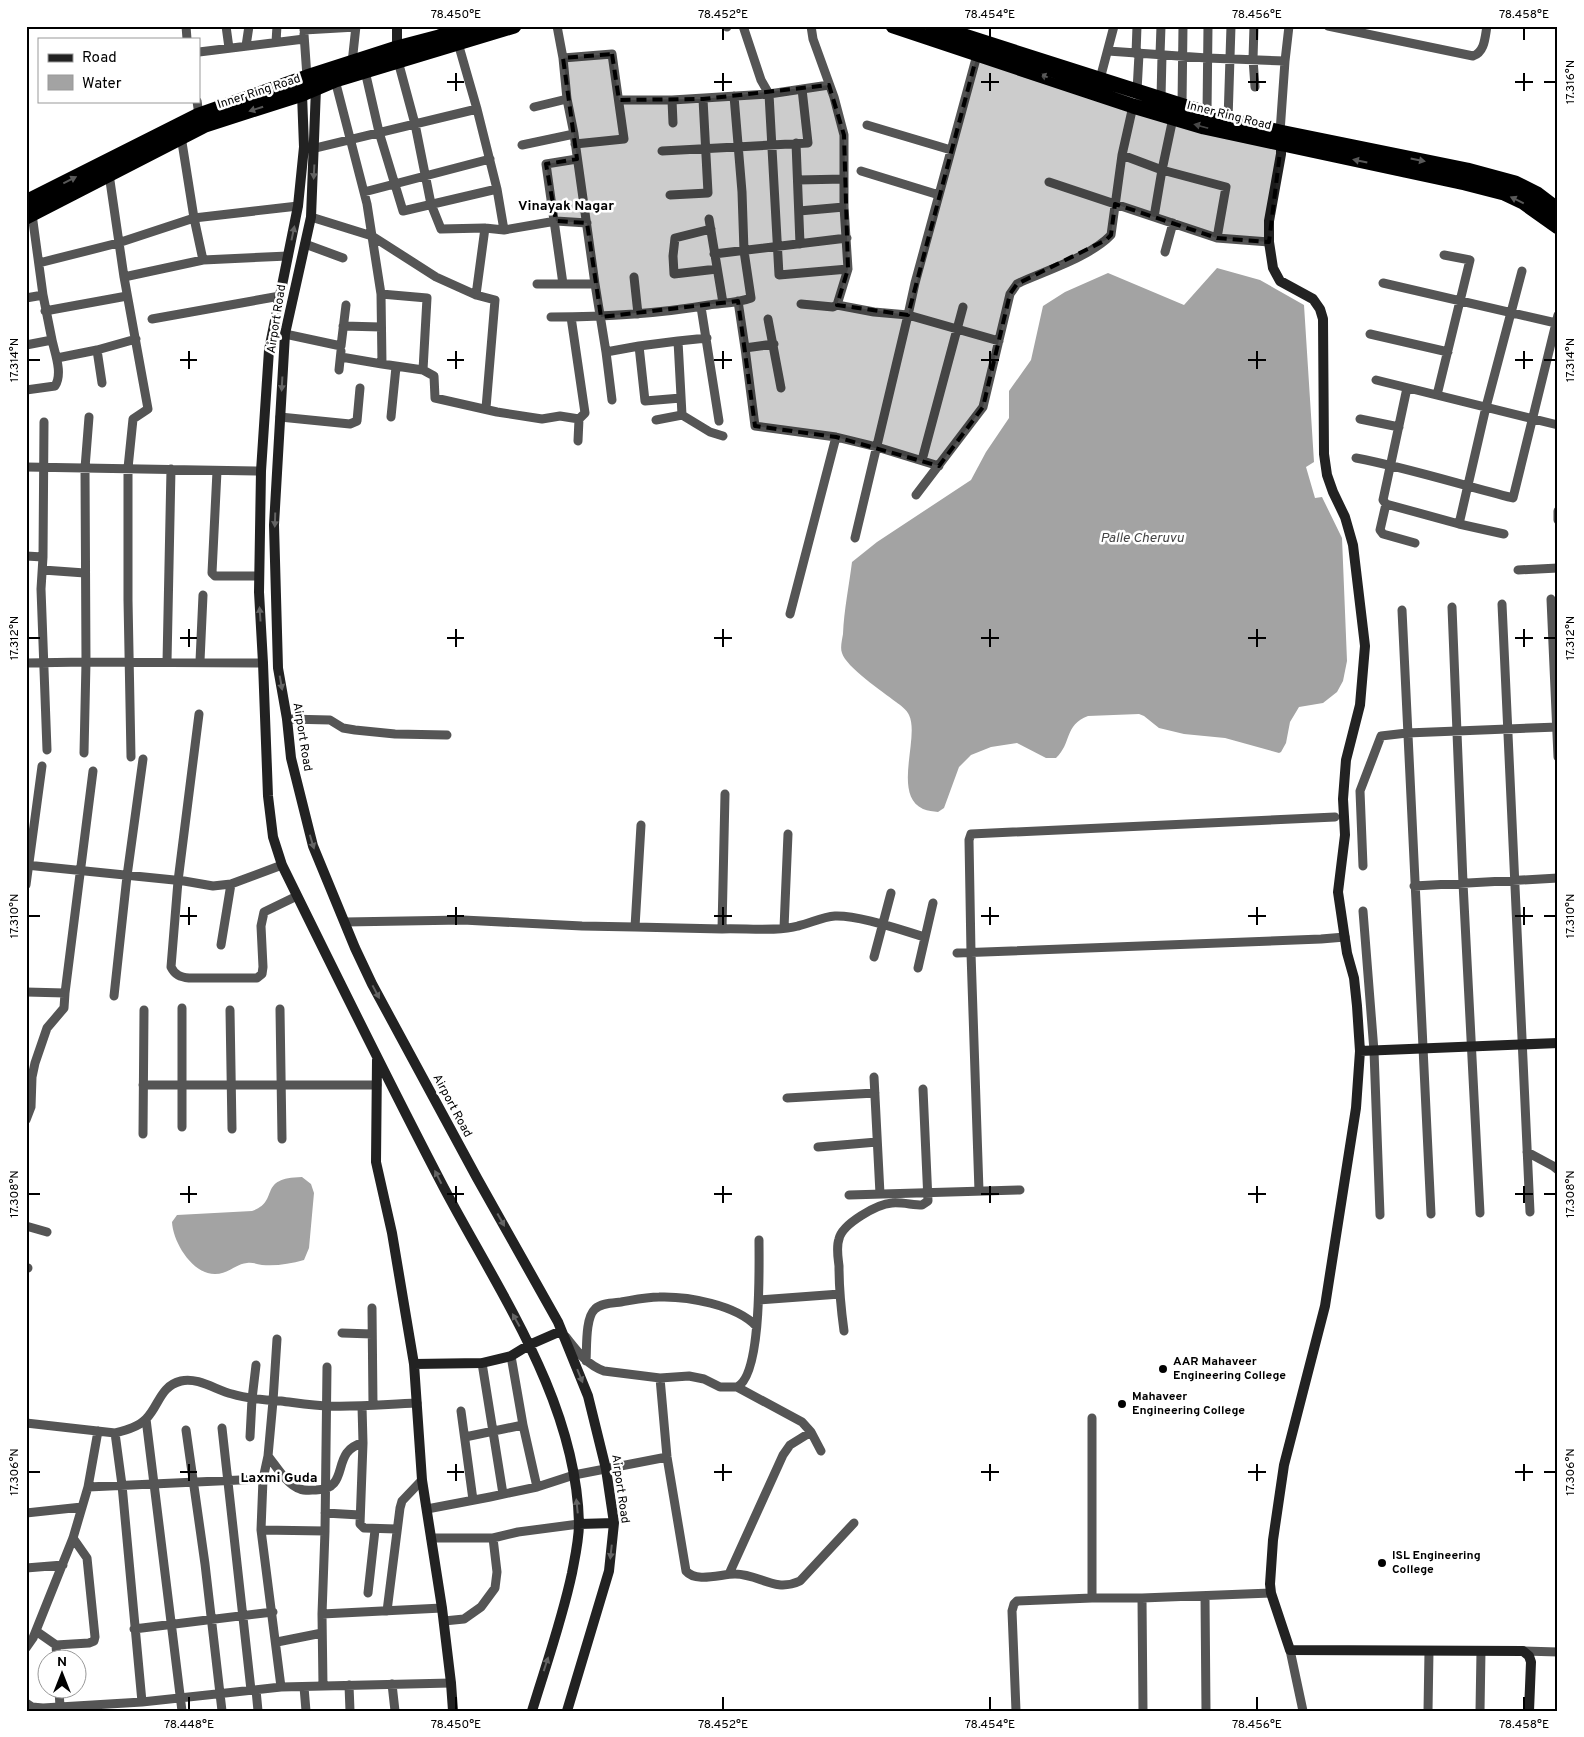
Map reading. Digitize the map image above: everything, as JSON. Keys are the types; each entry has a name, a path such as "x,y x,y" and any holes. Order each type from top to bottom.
{"highway":[{"name":"Inner Ring Road","path":"398,55 439,37 473,26"},
{"name":"Inner Ring Road","path":"893,26 1132,106 1204,127 1281,138 1467,170 1514,184 1537,194 1558,210"},
{"name":"Inner Ring Road","path":"933,26 955,30 1281,138 1504,194 1523,202 1558,227"},
{"name":"Inner Ring Road","path":"28,211 110,174 182,136 309,86 398,55 458,43 511,27"},
{"name":"Inner Ring Road","path":"28,211 198,108 335,80 359,67"}],"main road":[{"path":"397,26 398,55"},
{"name":"Airport Road","path":"309,86 315,148 311,217 285,334 274,525 278,668 287,719 291,758 313,846 372,984 477,1178 558,1322 588,1396 606,1469 614,1523 609,1571 567,1711"},
{"name":"Airport Road","path":"309,86 298,206 269,350 261,471 259,592 264,663 268,796 272,836 282,865 377,1058 444,1189 529,1345 558,1412 574,1475 579,1524 576,1551 564,1608 532,1711"},
{"path":"1281,138 1269,221 1272,268 1280,280 1313,299 1320,309 1323,319 1324,454 1327,475 1345,517 1353,545 1365,646 1360,705 1346,760 1343,799 1345,835 1338,892 1347,954 1354,978 1360,1051 1356,1108 1328,1287 1307,1379 1284,1465 1273,1540 1271,1593 1290,1650 1524,1651 1529,1656 1531,1662 1529,1711"},
{"path":"261,471 277,472"},
{"path":"1360,1051 1558,1043"},
{"name":"Airport Road","path":"377,1058 376,1162 392,1233 414,1364 422,1480 444,1622 453,1711"},
{"path":"414,1364 482,1363 511,1356 529,1345 561,1331"},
{"path":"579,1524 614,1523"}],"street":[{"path":"226,26 229,48"},
{"path":"246,46 249,26"},
{"path":"276,42 277,26"},
{"path":"557,26 612,400"},
{"path":"743,26 761,80 769,94 770,145 779,275 848,269"},
{"path":"811,26 813,39 834,97 844,135 844,207 848,269 837,305"},
{"path":"1100,79 1114,26"},
{"path":"1137,26 1137,91"},
{"path":"1161,26 1161,98"},
{"path":"1182,105 1184,26"},
{"path":"1207,113 1208,26"},
{"path":"1228,120 1231,26"},
{"path":"1254,26 1253,59 1255,87"},
{"path":"1281,138 1284,61 1289,26"},
{"path":"1328,26 1473,56 1477,55 1482,48 1487,26"},
{"path":"200,52 276,42 304,32 356,27 359,67 403,211 497,190"},
{"path":"304,32 309,86"},
{"path":"458,43 490,159 504,230"},
{"path":"1108,51 1284,61"},
{"path":"563,58 612,54 619,100 624,139 575,144"},
{"path":"398,55 415,124 431,204 441,229 485,228 504,230 556,221 586,223"},
{"path":"855,538 908,315 978,55"},
{"path":"335,80 364,192 372,236 381,294 382,364"},
{"path":"619,100 703,99 769,94 829,85"},
{"path":"662,151 808,143 802,90"},
{"path":"551,317 601,317 638,314 749,299 751,296 744,251 742,192 734,96"},
{"path":"534,107 567,99"},
{"path":"670,195 708,193 703,99"},
{"path":"672,100 673,123"},
{"path":"916,494 983,407 1010,294 1013,289 1021,282 1081,256 1111,236 1122,155 1132,106"},
{"path":"315,148 477,109"},
{"path":"1154,217 1173,118"},
{"path":"867,126 951,150"},
{"path":"522,144 574,134"},
{"path":"182,136 194,218 203,260"},
{"path":"796,143 800,244"},
{"path":"1122,155 1162,170 1226,187 1217,238"},
{"path":"364,192 490,159"},
{"path":"563,284 556,221 546,164 577,159"},
{"path":"861,171 939,195"},
{"path":"110,174 118,243 148,409 133,419 128,468 131,758"},
{"path":"798,180 844,179"},
{"path":"1049,182 1217,238 1269,242"},
{"path":"39,263 118,243 194,218 298,206"},
{"path":"799,211 844,207"},
{"path":"26,390 55,386 59,380 57,358 46,311 39,263 28,211"},
{"path":"311,217 372,236 436,277 476,295 495,300 486,408"},
{"path":"709,219 722,303"},
{"path":"1165,252 1173,223"},
{"path":"476,295 485,228"},
{"path":"711,230 676,238 673,256 674,274 717,269"},
{"path":"714,254 847,238"},
{"path":"305,244 343,258"},
{"path":"1437,395 1470,260 1444,255"},
{"path":"124,277 203,260 288,256"},
{"path":"1460,524 1486,407 1522,270"},
{"path":"634,277 638,314"},
{"path":"1356,458 1391,464 1513,498 1532,419 1554,349 1557,319 1510,311 1383,283"},
{"path":"537,284 595,284"},
{"path":"381,294 428,298 422,370"},
{"path":"26,298 43,295"},
{"path":"46,311 127,296"},
{"path":"152,319 280,296"},
{"path":"738,301 755,426 836,437 939,466"},
{"path":"800,304 833,307 837,305 874,312 908,315 999,341"},
{"path":"339,370 340,346 346,305"},
{"path":"922,460 963,306"},
{"path":"701,307 719,421"},
{"path":"571,317 585,413 580,419 578,441"},
{"path":"768,319 781,388"},
{"path":"344,326 381,327"},
{"path":"285,334 340,346"},
{"path":"1370,334 1448,352"},
{"path":"606,352 707,338"},
{"path":"26,345 52,340"},
{"path":"57,358 136,340"},
{"path":"678,341 682,415"},
{"path":"745,348 774,344"},
{"path":"639,346 645,402 681,398"},
{"path":"97,350 102,383"},
{"path":"341,357 422,370 434,376 435,398 498,412 542,419 560,416 580,419"},
{"path":"391,417 396,367"},
{"path":"1376,380 1558,425"},
{"path":"280,417 350,424 357,421 360,388"},
{"path":"1407,388 1382,500 1386,504 1504,534"},
{"path":"656,420 682,415 710,432 723,436"},
{"path":"84,753 86,662 85,468 89,417"},
{"path":"1360,419 1399,426"},
{"path":"44,422 42,589 46,750"},
{"path":"790,614 836,437"},
{"path":"26,467 261,471"},
{"path":"167,662 171,469"},
{"path":"217,471 212,572 215,576 259,576"},
{"path":"1386,504 1380,525 1382,534 1415,543"},
{"path":"1558,511 1558,520"},
{"path":"26,556 43,557"},
{"path":"1518,570 1558,568"},
{"path":"43,570 85,573"},
{"path":"200,661 202,595"},
{"path":"1551,599 1558,757"},
{"path":"1502,604 1530,1212"},
{"path":"1452,607 1456,732 1480,1213"},
{"path":"1402,610 1431,1214"},
{"path":"26,663 200,661 264,663"},
{"path":"200,714 178,881 171,966 174,972 180,977 257,978 262,974 264,967 261,926 264,912 297,896"},
{"path":"287,719 330,720 342,728 355,730 447,735"},
{"path":"1364,866 1360,791 1381,736 1407,733 1557,727"},
{"path":"114,996 127,876 143,759"},
{"path":"26,886 27,865 42,766"},
{"path":"26,1120 31,1107 32,1077 38,1054 47,1028 64,1008 93,771"},
{"path":"722,929 725,794"},
{"path":"980,1191 971,953 969,840 971,834 1335,816"},
{"path":"635,927 641,825"},
{"path":"784,928 788,834"},
{"path":"27,865 213,886 231,884 282,865"},
{"path":"1414,886 1558,878"},
{"path":"221,945 231,884"},
{"path":"874,957 892,893"},
{"path":"918,968 933,903"},
{"path":"1363,911 1374,1051 1380,1215"},
{"path":"345,922 463,920 582,926 722,929 784,928 835,916 846,917 925,937"},
{"path":"957,954 1345,937"},
{"path":"26,992 65,993"},
{"path":"182,1008 182,1127"},
{"path":"280,1009 282,1139"},
{"path":"143,1134 144,1010"},
{"path":"230,1010 232,1129"},
{"path":"874,1077 880,1194"},
{"path":"143,1085 377,1085"},
{"path":"844,1331 840,1294 839,1236 845,1228 869,1211 888,1204 925,1205 928,1201 923,1090"},
{"path":"787,1098 875,1093"},
{"path":"818,1147 877,1142"},
{"path":"1526,1152 1558,1170"},
{"path":"849,1195 1020,1190"},
{"path":"26,1226 47,1232"},
{"path":"737,1388 744,1382 752,1356 759,1300 759,1240"},
{"path":"759,1300 840,1294"},
{"path":"586,1361 589,1319 594,1309 604,1305 658,1297 685,1299 722,1307 750,1320 756,1326"},
{"path":"372,1308 373,1405"},
{"path":"561,1331 586,1361 597,1369 660,1378 689,1376 704,1379 720,1387 737,1388 802,1422 811,1432 821,1451"},
{"path":"342,1333 372,1334"},
{"path":"277,1339 274,1400 268,1456 263,1479 262,1530 281,1687"},
{"path":"511,1356 523,1425 537,1487"},
{"path":"482,1363 503,1494"},
{"path":"250,1437 256,1365"},
{"path":"323,1686 322,1614 328,1406 327,1367"},
{"path":"660,1378 667,1457 686,1571 689,1574 699,1577 738,1574 783,1586 792,1585 800,1581 854,1523"},
{"path":"26,1424 115,1433 137,1426 146,1419 166,1390 173,1384 184,1380 199,1382 231,1394 252,1399 328,1406 417,1403"},
{"path":"362,1406 363,1444 360,1524 362,1527 375,1530 396,1529"},
{"path":"461,1412 473,1500"},
{"path":"1092,1418 1092,1598"},
{"path":"146,1419 182,1711"},
{"path":"465,1436 523,1425"},
{"path":"222,1428 243,1616 258,1711"},
{"path":"186,1430 212,1620 222,1711"},
{"path":"26,1648 34,1638 73,1538 88,1487 98,1431"},
{"path":"729,1574 783,1455 790,1445 811,1432"},
{"path":"115,1433 122,1486 142,1702"},
{"path":"268,1456 294,1486 302,1490 326,1490 336,1483 346,1454 356,1445 363,1444"},
{"path":"427,1508 537,1487 574,1475 667,1457"},
{"path":"88,1487 263,1479"},
{"path":"387,1611 396,1529 402,1501 422,1480"},
{"path":"26,1513 82,1507"},
{"path":"325,1513 360,1516"},
{"path":"431,1538 493,1538 518,1532 579,1524"},
{"path":"262,1530 325,1531"},
{"path":"368,1593 375,1530"},
{"path":"36,1631 56,1645 94,1641 87,1558 73,1538"},
{"path":"444,1622 464,1619 481,1607 495,1588 497,1572 493,1538"},
{"path":"26,1568 63,1565"},
{"path":"1016,1711 1012,1611 1017,1601 1271,1593"},
{"path":"1205,1596 1206,1711"},
{"path":"1142,1598 1142,1711"},
{"path":"322,1614 442,1608"},
{"path":"134,1629 272,1612"},
{"path":"277,1642 322,1633"},
{"path":"56,1645 56,1650"},
{"path":"1290,1650 1303,1711"},
{"path":"1428,1651 1428,1711"},
{"path":"1480,1711 1481,1651"},
{"path":"1524,1651 1558,1652"},
{"path":"26,1703 32,1707 43,1708 142,1702 281,1687 451,1683"},
{"path":"392,1684 395,1711"},
{"path":"348,1685 350,1711"},
{"path":"304,1687 306,1711"},
{"path":"60,1700 60,1707"}],"highlighted area":[{"path":"612,54 619,100 703,99 829,85 844,135 848,269 837,305 908,315 977,55 1133,106 1281,144 1269,242 1217,238 1115,204 1111,235 1106,240 1017,284 1010,294 983,407 939,466 836,437 755,426 738,301 601,317 587,223 556,221 546,164 577,159 563,58"}],"water":[{"name":"Palle Cheruvu","path":"1217,268 1260,280 1304,305 1314,462 1306,467 1315,498 1322,497 1342,538 1347,661 1343,681 1337,692 1323,703 1299,707 1290,722 1286,743 1279,753 1225,738 1184,734 1159,728 1139,714 1088,716 1075,724 1056,758 1046,758 1017,743 991,747 971,755 959,767 944,808 938,812 923,809 914,802 909,792 911,725 908,713 857,672 842,653 844,616 852,562 877,542 971,480 986,452 1009,418 1009,391 1031,360 1043,306 1065,292 1108,273 1184,305"},
{"path":"302,1177 311,1184 314,1193 309,1248 304,1260 289,1264 273,1265 247,1263 220,1274 215,1274 199,1269 185,1256 173,1230 172,1222 177,1215 252,1211 261,1207 266,1202 274,1186 279,1181"}],"place":[{"name":"AAR Mahaveer Engineering College","path":"1163,1369"},
{"name":"Mahaveer Engineering College","path":"1122,1404"},
{"name":"ISL Engineering College","path":"1382,1563"}],"district":[{"name":"Vinayak Nagar","path":"566,206"},
{"name":"Laxmi Guda","path":"279,1478"}]}
